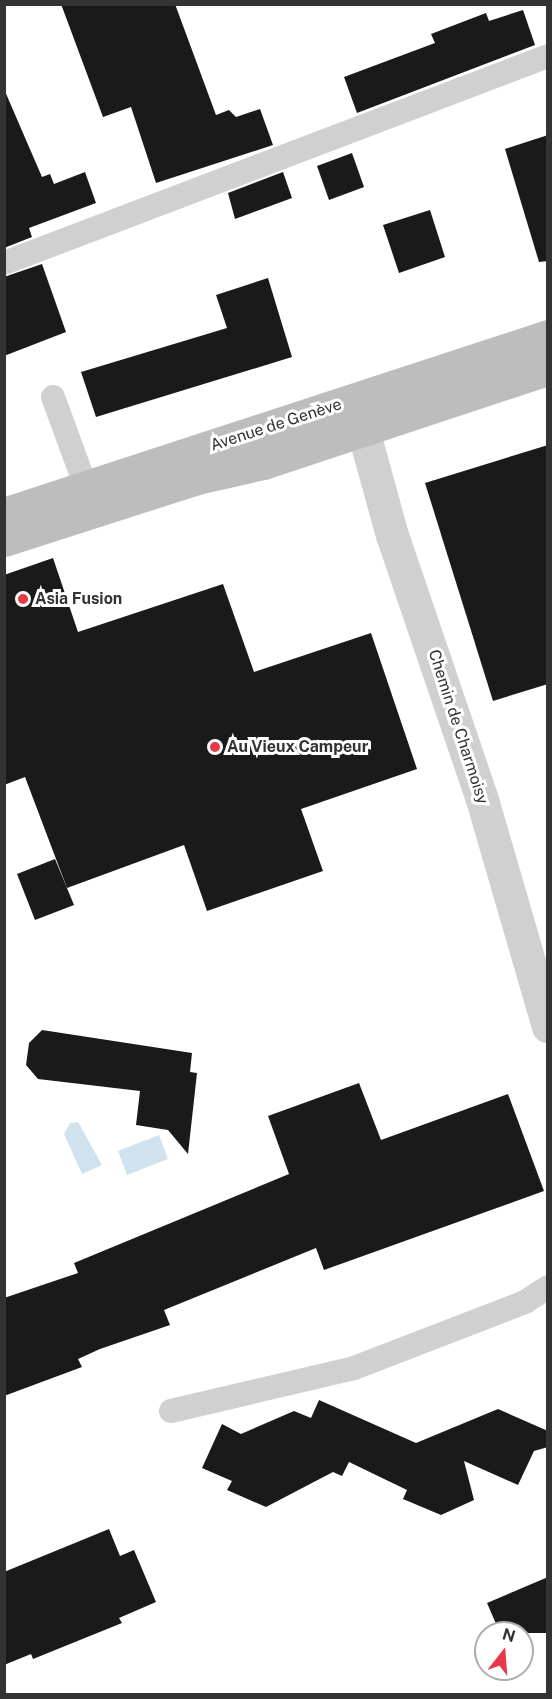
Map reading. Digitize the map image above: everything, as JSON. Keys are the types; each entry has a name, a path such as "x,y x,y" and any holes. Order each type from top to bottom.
{"main road":[{"name":"Avenue de Genève","path":"4,540 359,415 548,336"},
{"name":"Avenue de Genève","path":"4,514 86,487 359,415 548,369"}],"street":[{"name":"Chemin de Charmoisy","path":"359,415 392,535 481,796 548,1026"}],"lane":[{"path":"4,263 548,56"},
{"path":"53,397 86,487"},
{"path":"171,1411 354,1368 525,1302 548,1287"}],"water":[{"path":"78,1122 102,1165 82,1174 64,1134 70,1123"},
{"path":"159,1135 168,1159 127,1175 118,1151"}],"building":[{"path":"61,4 175,4 216,115 229,110 236,117 260,109 273,145 156,183 131,107 103,117"},
{"path":"523,10 535,45 357,113 344,77 435,43 431,34 486,13 489,21"},
{"path":"4,89 42,177 50,174 54,184 85,172 96,203 29,228 32,237 4,248"},
{"path":"548,135 548,261 539,262 505,149"},
{"path":"352,153 364,187 329,200 317,166"},
{"path":"283,172 292,198 235,219 228,193"},
{"path":"430,210 445,257 399,273 383,225"},
{"path":"42,264 66,332 4,356 4,277"},
{"path":"268,278 292,357 96,417 81,372 227,328 216,295"},
{"path":"548,445 548,684 493,701 425,483"},
{"path":"53,558 78,632 223,584 254,672 371,633 417,769 301,809 323,871 207,911 184,845 67,888 25,777 4,785 4,575"},
{"path":"55,859 74,905 35,920 17,874"},
{"path":"42,1030 192,1053 190,1072 197,1073 188,1154 168,1130 136,1125 140,1091 38,1079 26,1065 29,1043"},
{"path":"359,1083 381,1140 508,1094 544,1191 324,1270 316,1248 164,1310 170,1325 100,1349 78,1359 82,1367 4,1396 4,1298 78,1273 74,1263 289,1174 268,1116"},
{"path":"319,1400 416,1443 498,1409 548,1431 548,1447 534,1451 518,1485 464,1461 474,1500 441,1515 403,1499 407,1490 349,1462 342,1476 333,1472 266,1507 227,1490 232,1481 202,1468 222,1424 241,1434 294,1411 311,1418"},
{"path":"109,1529 120,1556 134,1550 156,1602 119,1618 122,1623 33,1659 31,1654 4,1665 4,1572"},
{"path":"548,1577 548,1633 534,1633 534,1621 495,1621 487,1603"}],"place":[{"name":"Asia Fusion","path":"23,599"},
{"name":"Au Vieux Campeur","path":"215,747"}]}
